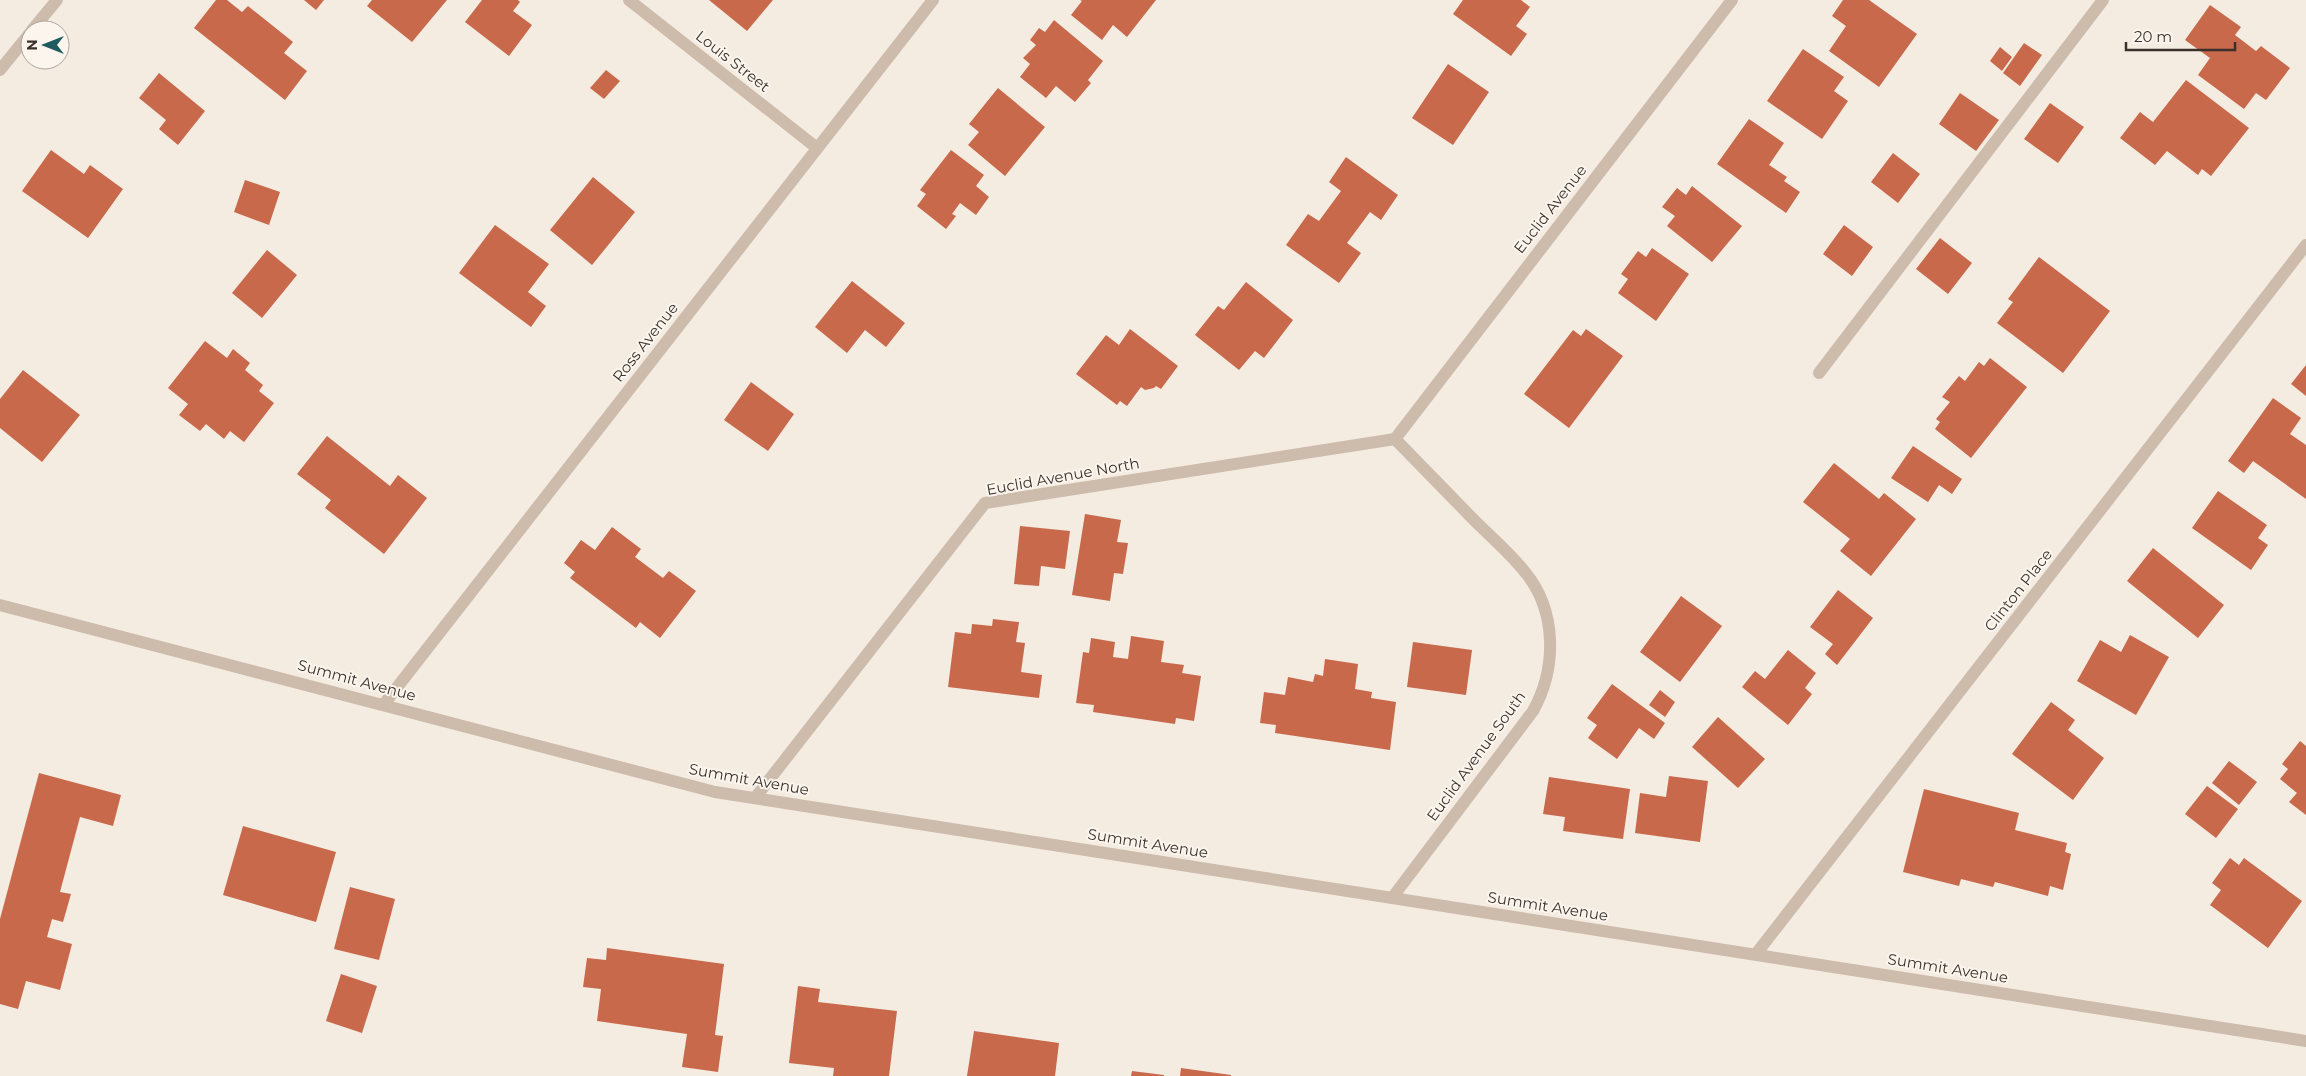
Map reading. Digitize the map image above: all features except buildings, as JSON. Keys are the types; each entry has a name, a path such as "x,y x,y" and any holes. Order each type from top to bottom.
{"street":[{"path":"40,20 56,0"},
{"name":"Louis Street","path":"629,0 817,148"},
{"name":"Ross Avenue","path":"384,704 933,0"},
{"name":"Euclid Avenue","path":"1395,439 1732,0"},
{"path":"1818,373 2102,0"},
{"path":"0,70 20,45"},
{"name":"Clinton Place","path":"1756,954 2306,245"},
{"name":"Euclid Avenue North","path":"755,798 985,504 1395,439"},
{"name":"Euclid Avenue South","path":"1392,898 1533,710 1540,698 1549,669 1550,635 1543,602 1526,572 1395,439"},
{"name":"Summit Avenue","path":"0,605 715,792 2306,1041"}]}
